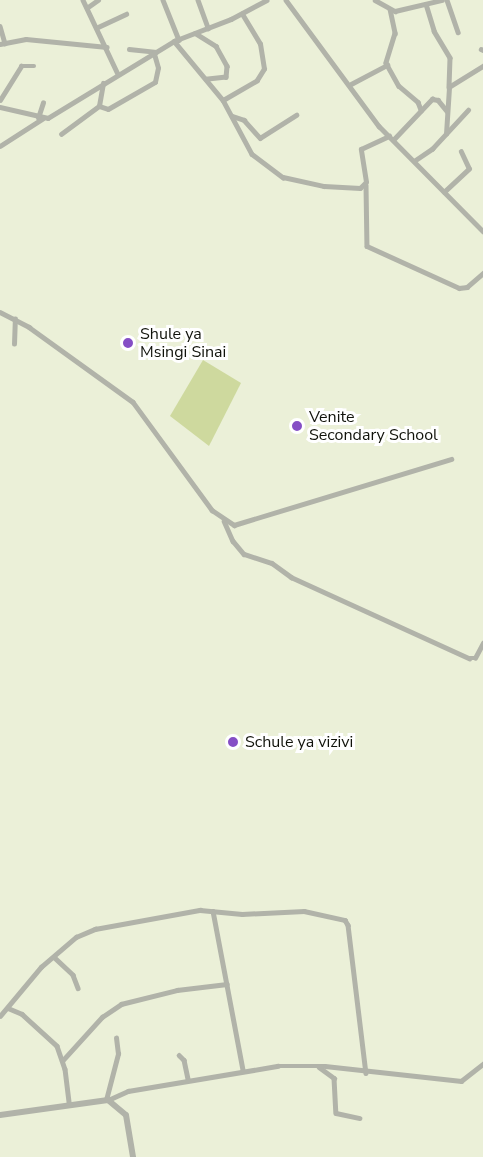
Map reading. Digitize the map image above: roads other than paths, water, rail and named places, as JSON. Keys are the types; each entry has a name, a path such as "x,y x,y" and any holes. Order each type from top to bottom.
{"street":[{"path":"83,0 98,27 118,74"},
{"path":"88,7 98,0"},
{"path":"164,0 176,41 224,99 252,154 284,177 351,189 360,188 366,182"},
{"path":"198,0 208,28"},
{"path":"250,0 255,7"},
{"path":"0,146 40,118 176,41 242,14 266,0"},
{"path":"286,0 391,138 483,231"},
{"path":"375,0 390,9 442,0"},
{"path":"447,0 458,32"},
{"path":"426,4 434,31 450,58 446,134"},
{"path":"390,9 395,33 385,58 387,65 399,86 418,102 421,110"},
{"path":"98,27 126,14"},
{"path":"224,99 257,80 264,69 260,44 242,14"},
{"path":"0,26 2,43 53,40 107,48"},
{"path":"195,33 216,46 227,66 226,77 206,79"},
{"path":"129,49 155,53"},
{"path":"99,106 108,110 155,82 158,68 155,53"},
{"path":"351,84 387,65"},
{"path":"0,100 21,66 34,66"},
{"path":"449,87 483,66"},
{"path":"61,134 99,106 103,83"},
{"path":"448,111 435,98 391,138 361,150 366,182 367,246 459,288 467,287 483,273"},
{"path":"40,118 43,103"},
{"path":"0,107 40,118"},
{"path":"414,161 446,134 468,110"},
{"path":"232,116 244,120 260,138 296,115"},
{"path":"444,192 469,169 461,152"},
{"path":"0,312 15,319 133,402 212,510 224,521 234,525 451,459"},
{"path":"14,344 15,319"},
{"path":"224,521 233,541 244,554 272,563 291,577 469,658 475,658 483,643"},
{"path":"0,1016 54,957 76,937 95,929 200,910 242,914 304,911 345,920 362,1014 366,1073"},
{"path":"213,912 243,1070"},
{"path":"54,957 74,975 78,988"},
{"path":"63,1060 102,1017 121,1004 177,990 227,984"},
{"path":"8,1008 22,1014 49,1036 63,1060 69,1104"},
{"path":"107,1100 118,1054 116,1038"},
{"path":"178,1055 184,1060 188,1079"},
{"path":"0,1115 107,1100 128,1091 243,1070 317,1066 461,1082 483,1064"},
{"path":"317,1066 334,1078 336,1113 359,1118"},
{"path":"107,1100 126,1115 133,1157"}],"place":[{"name":"Shule ya Msingi Sinai","path":"128,343"},
{"name":"Venite Secondary School","path":"297,426"},
{"name":"Schule ya vizivi","path":"233,742"}]}
